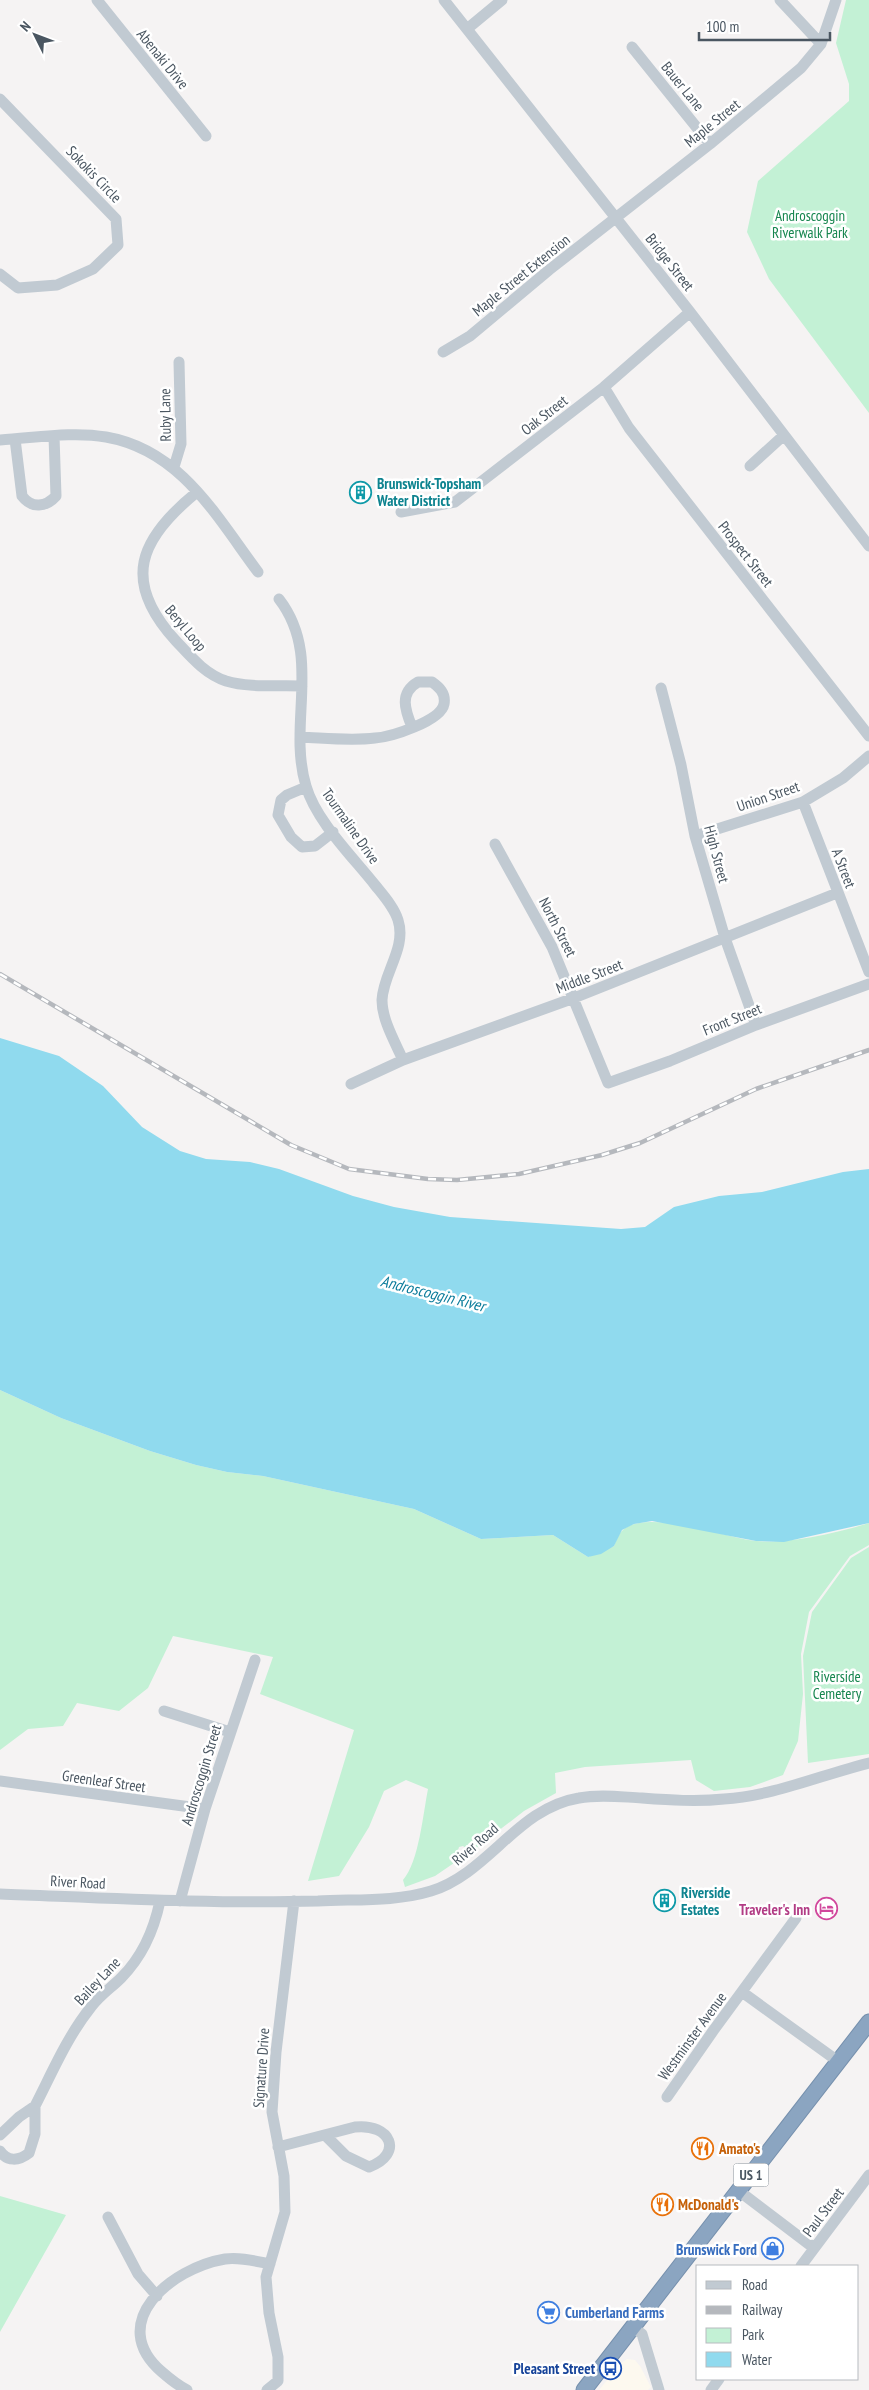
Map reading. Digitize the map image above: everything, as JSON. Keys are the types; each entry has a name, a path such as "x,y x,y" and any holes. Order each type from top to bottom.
{"highway":[{"name":"US 1","path":"584,2390 869,2022"}],"street":[{"name":"Abenaki Drive","path":"97,0 206,136"},
{"name":"Bridge Street","path":"444,0 690,312 869,546"},
{"path":"467,29 502,0"},
{"path":"780,0 821,44 836,0"},
{"name":"Maple Street","path":"616,218 710,144 801,68 821,44"},
{"name":"Bauer Lane","path":"632,47 710,144"},
{"name":"Sokokis Circle","path":"0,98 116,219 118,245 93,269 57,285 18,288 0,274"},
{"name":"Maple Street Extension","path":"443,352 470,336 548,270 616,218"},
{"name":"Oak Street","path":"401,512 455,502 604,387 690,312"},
{"name":"Ruby Lane","path":"174,467 182,444 179,362"},
{"name":"Prospect Street","path":"604,387 629,428 867,731"},
{"path":"15,439 22,496 33,505 43,506 56,496 54,436"},
{"path":"0,440 54,436 105,437 128,442 156,454 174,467 197,492 258,572"},
{"path":"750,466 784,436"},
{"name":"Beryl Loop","path":"197,492 167,518 155,533 147,550 143,573 145,590 151,608 162,626 198,665 210,674 238,684 302,686"},
{"name":"Tourmaline Drive","path":"279,599 295,624 302,651 301,757 306,787 316,809 382,894 398,918 400,937 382,998 385,1015 403,1060"},
{"name":"High Street","path":"661,688 681,765 695,836 725,938 756,1025"},
{"path":"301,737 376,738 412,727"},
{"name":"Union Street","path":"695,836 803,802 843,778 869,756"},
{"path":"306,787 280,800 278,809 282,823 296,844 302,847 315,846 333,832"},
{"name":"A Street","path":"803,802 869,972"},
{"name":"North Street","path":"495,844 548,940 574,998 608,1084"},
{"name":"Middle Street","path":"351,1084 403,1060 574,998 837,893"},
{"name":"Front Street","path":"608,1084 670,1061 756,1025 869,984"},
{"name":"Androscoggin Street","path":"180,1901 205,1809 256,1660"},
{"path":"164,1711 230,1732"},
{"name":"River Road","path":"0,1894 160,1901 294,1901 393,1898 440,1888 477,1866 506,1838 540,1812 558,1803 578,1798 620,1796 703,1800 745,1797 869,1763"},
{"name":"Greenleaf Street","path":"0,1781 205,1809"},
{"name":"Bailey Lane","path":"0,2151 9,2159 16,2160 29,2153 35,2134 35,2106 62,2051 86,2013 120,1979 140,1955 153,1927 160,1901"},
{"name":"Signature Drive","path":"273,2388 278,2381 278,2357 269,2313 266,2277 285,2212 284,2176 272,2112 276,2052 294,1901"},
{"name":"Westminster Avenue","path":"667,2097 796,1918"},
{"name":"Westminster Avenue","path":"742,1992 839,2062"},
{"name":"Bailey Lane","path":"0,2135 19,2117 35,2106"},
{"path":"278,2148 355,2127 374,2126 387,2136 389,2145 387,2155 381,2162 369,2167 346,2156 326,2136"},
{"name":"Paul Street","path":"802,2265 869,2175"},
{"path":"739,2191 814,2248"},
{"path":"108,2217 138,2274 157,2296"},
{"path":"187,2390 178,2386 149,2361 138,2336 140,2321 157,2296 171,2281 203,2265 225,2259 245,2259 270,2264"},
{"path":"632,2327 642,2334 659,2390"}],"shaded area":[{"path":"627,2359 635,2360 651,2387 648,2390 599,2390 621,2363"}],"green space":[{"name":"Androscoggin Riverwalk Park","path":"846,0 869,0 869,413 769,279 747,232 758,181 849,101 849,84 836,43"},
{"path":"0,1390 61,1418 150,1451 227,1472 263,1476 414,1509 481,1539 553,1535 588,1557 614,1546 623,1530 634,1524 649,1522 687,1526 756,1541 783,1541 813,1537 869,1523 869,1545 850,1556 809,1612 801,1654 803,1694 798,1741 783,1775 750,1787 714,1791 696,1780 691,1760 585,1767 555,1773 556,1793 524,1811 471,1852 463,1846 459,1847 454,1863 435,1876 405,1887 403,1880 417,1850 428,1789 406,1780 384,1791 369,1827 339,1876 308,1881 354,1730 260,1694 273,1657 173,1636 148,1688 119,1711 77,1703 63,1726 28,1729 0,1750"},
{"name":"Riverside Cemetery","path":"869,1547 869,1754 808,1763 803,1656 812,1612 851,1558"},
{"path":"0,2196 66,2215 0,2332"}],"water":[{"name":"Androscoggin River","path":"0,1038 59,1056 103,1086 142,1127 180,1151 206,1159 250,1162 279,1169 353,1196 394,1207 450,1217 621,1229 645,1227 674,1207 719,1196 762,1192 843,1172 869,1169 869,1523 784,1542 756,1541 652,1521 634,1524 622,1530 614,1546 601,1554 588,1557 553,1535 481,1539 414,1509 263,1476 227,1472 196,1465 150,1451 61,1418 0,1390"}],"railway":[{"path":"0,974 291,1145 349,1169 428,1179 457,1180 519,1174 602,1155 640,1143 756,1089 869,1050"}],"place":[{"name":"Brunswick-Topsham Water District","path":"361,492"},
{"name":"Riverside Estates","path":"665,1901"},
{"name":"Traveler's Inn","path":"826,1909"},
{"name":"Amato's","path":"703,2148"},
{"name":"McDonald's","path":"662,2204"},
{"name":"Brunswick Ford","path":"773,2249"},
{"name":"Cumberland Farms","path":"549,2312"},
{"name":"Pleasant Street","path":"611,2368"}]}
